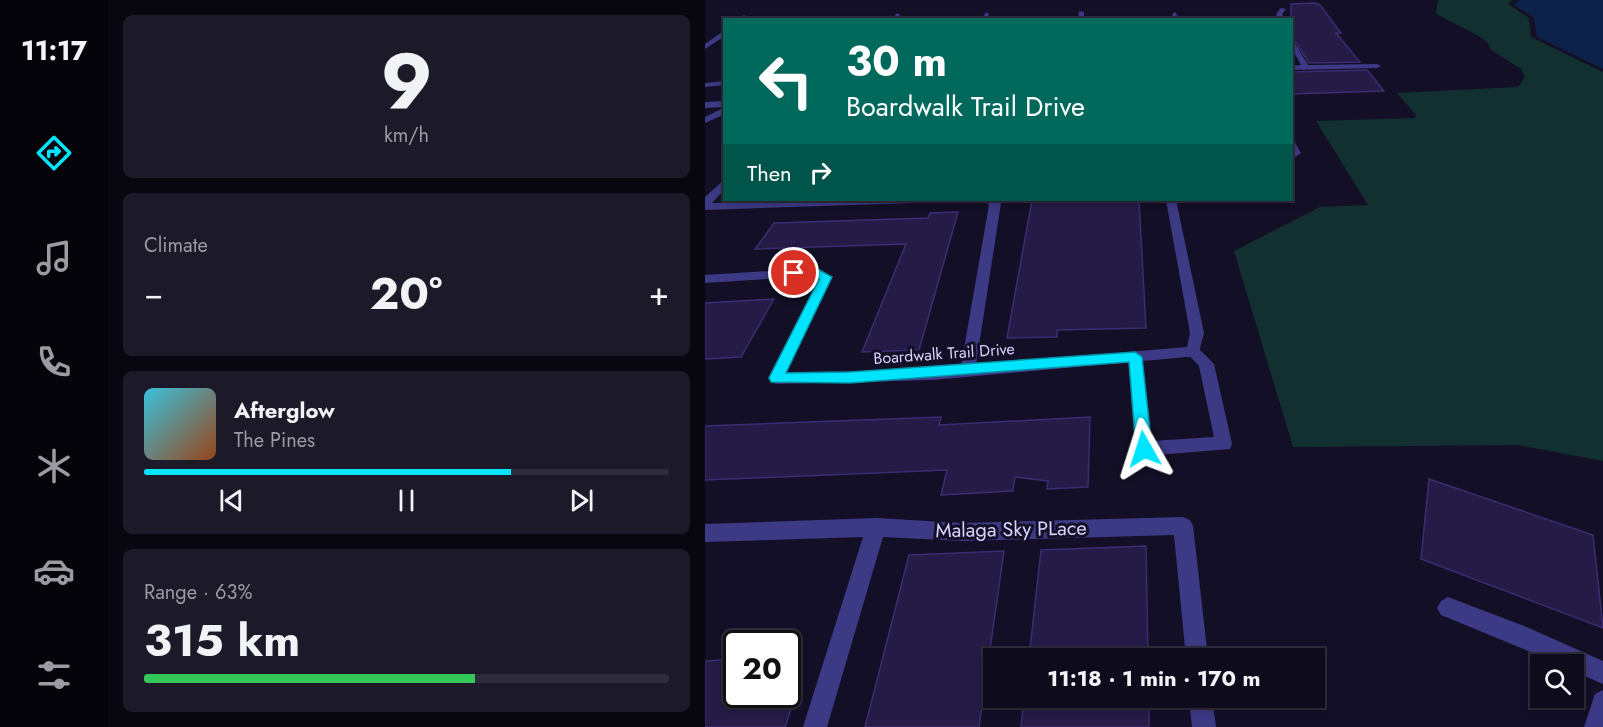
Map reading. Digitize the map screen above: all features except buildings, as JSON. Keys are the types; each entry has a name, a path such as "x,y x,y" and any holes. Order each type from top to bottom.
{"street":[{"path":"1281,18 1279,14 1283,9"},
{"path":"705,47 723,34"},
{"path":"1293,43 1305,68"},
{"path":"1293,68 1377,66"},
{"path":"705,85 723,83"},
{"path":"705,105 723,104"},
{"path":"705,120 723,111"},
{"path":"705,206 723,184"},
{"path":"705,206 878,201"},
{"path":"968,370 995,204 990,201"},
{"path":"1135,357 1144,449 1224,444 1206,364 1193,352 1197,333 1171,201"},
{"name":"Boardwalk Trail Drive","path":"705,279 816,272 826,277 776,378 826,379 1193,352"},
{"name":"Malaga Sky PLace","path":"705,533 876,527 962,532 1183,526 1196,648"},
{"path":"815,727 876,527"},
{"path":"1448,608 1529,639 1603,673"},
{"path":"1596,727 1603,702"},
{"path":"1202,708 1204,727"}],"green space":[{"path":"1438,0 1513,0 1508,4 1529,18 1531,37 1603,72 1603,461 1518,445 1293,447 1234,251 1320,207 1368,205 1316,121 1415,118 1416,115 1397,93 1518,87 1525,77 1521,69 1491,50 1487,42 1477,35 1436,14"}],"water":[{"path":"1520,0 1603,0 1603,69 1537,37 1534,18 1513,4"}],"route":[{"path":"794,273 816,272 826,277 776,378 850,378 1135,357 1144,449"}]}
